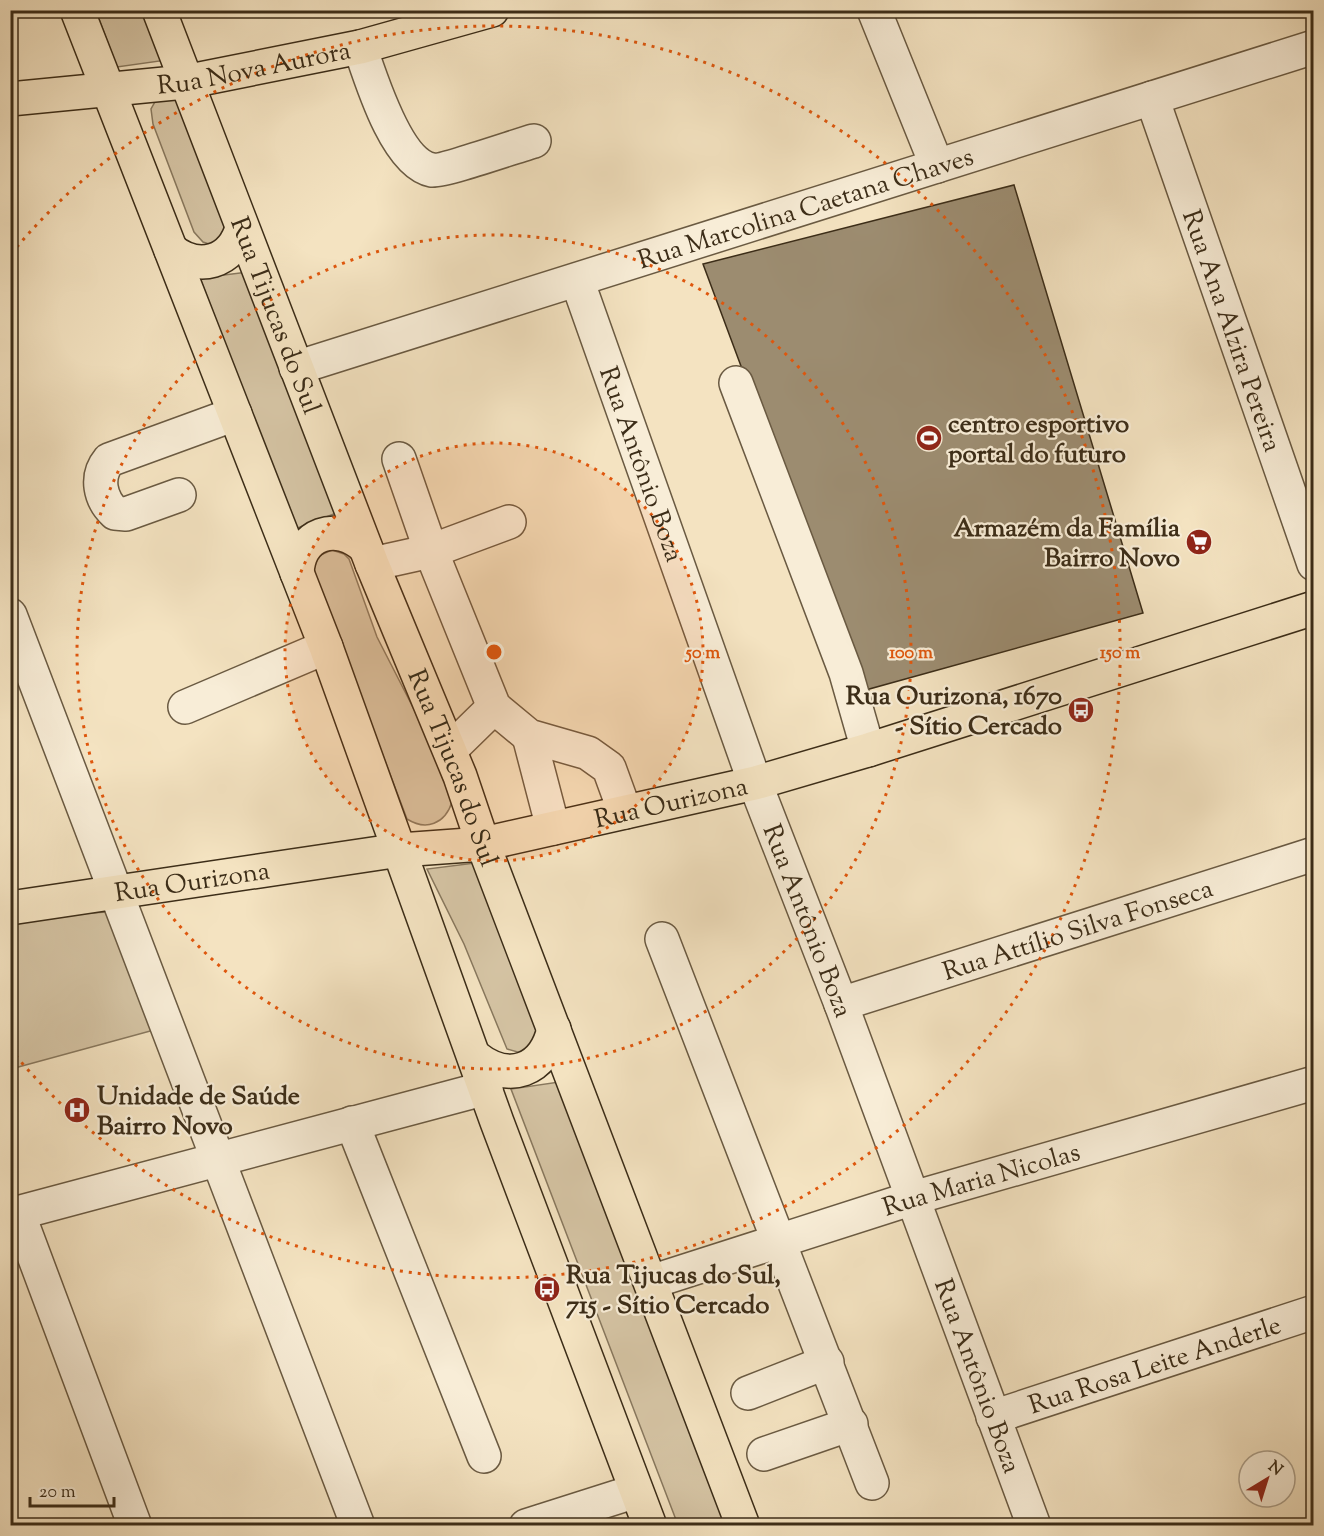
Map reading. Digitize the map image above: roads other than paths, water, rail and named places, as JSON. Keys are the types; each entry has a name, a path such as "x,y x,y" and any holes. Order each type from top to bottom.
{"main road":[{"path":"77,10 326,647 486,1088 650,1526"},
{"name":"Rua Tijucas do Sul","path":"159,10 368,556 450,750 483,844 743,1526"},
{"name":"Rua Nova Aurora","path":"10,99 185,82 360,47 418,20 492,10"},
{"path":"171,250 192,262 217,260 234,248 242,228"},
{"path":"297,573 300,555 306,546 321,535 345,534 368,556"},
{"name":"Rua Ourizona","path":"10,908 400,850 483,844 755,783 868,750 1314,608"},
{"path":"475,1057 486,1066 498,1071 512,1072 526,1068 545,1053 554,1029"}],"street":[{"path":"874,10 937,166"},
{"path":"360,47 403,150 417,164 434,171 534,141"},
{"name":"Rua Marcolina Caetana Chaves","path":"296,368 1314,47"},
{"name":"Rua Ana Alzira Pereira","path":"1152,98 1314,564"},
{"name":"Rua Antônio Boza","path":"577,279 755,783 841,1004 1034,1526"},
{"path":"736,383 846,673 868,750"},
{"path":"179,495 126,514 116,513 107,506 100,482 103,468 109,460 235,414"},
{"path":"399,459 431,551 494,707 529,736 588,753 609,768 626,812"},
{"path":"368,556 431,551 509,522"},
{"path":"12,622 118,892 358,1526"},
{"path":"185,707 326,647"},
{"path":"450,750 494,707"},
{"path":"529,736 552,828"},
{"name":"Rua Attílio Silva Fonseca","path":"841,1004 1314,854"},
{"path":"662,939 873,1483"},
{"name":"Rua Maria Nicolas","path":"651,1282 913,1198 1314,1083"},
{"path":"135,1526 14,1214 486,1088"},
{"path":"352,1123 484,1456"},
{"name":"Rua Rosa Leite Anderle","path":"993,1417 1314,1312"},
{"path":"748,1393 827,1362"},
{"path":"764,1454 851,1424"},
{"path":"526,1526 636,1491"}],"place":[{"name":"centro esportivo portal do futuro","path":"929,438"},
{"name":"Armazém da Família Bairro Novo","path":"1199,542"},
{"name":"Rua Ourizona, 1670 - Sítio Cercado","path":"1081,710"},
{"name":"Unidade de Saúde Bairro Novo","path":"77,1110"},
{"name":"Rua Tijucas do Sul, 715 - Sítio Cercado","path":"547,1289"}]}
